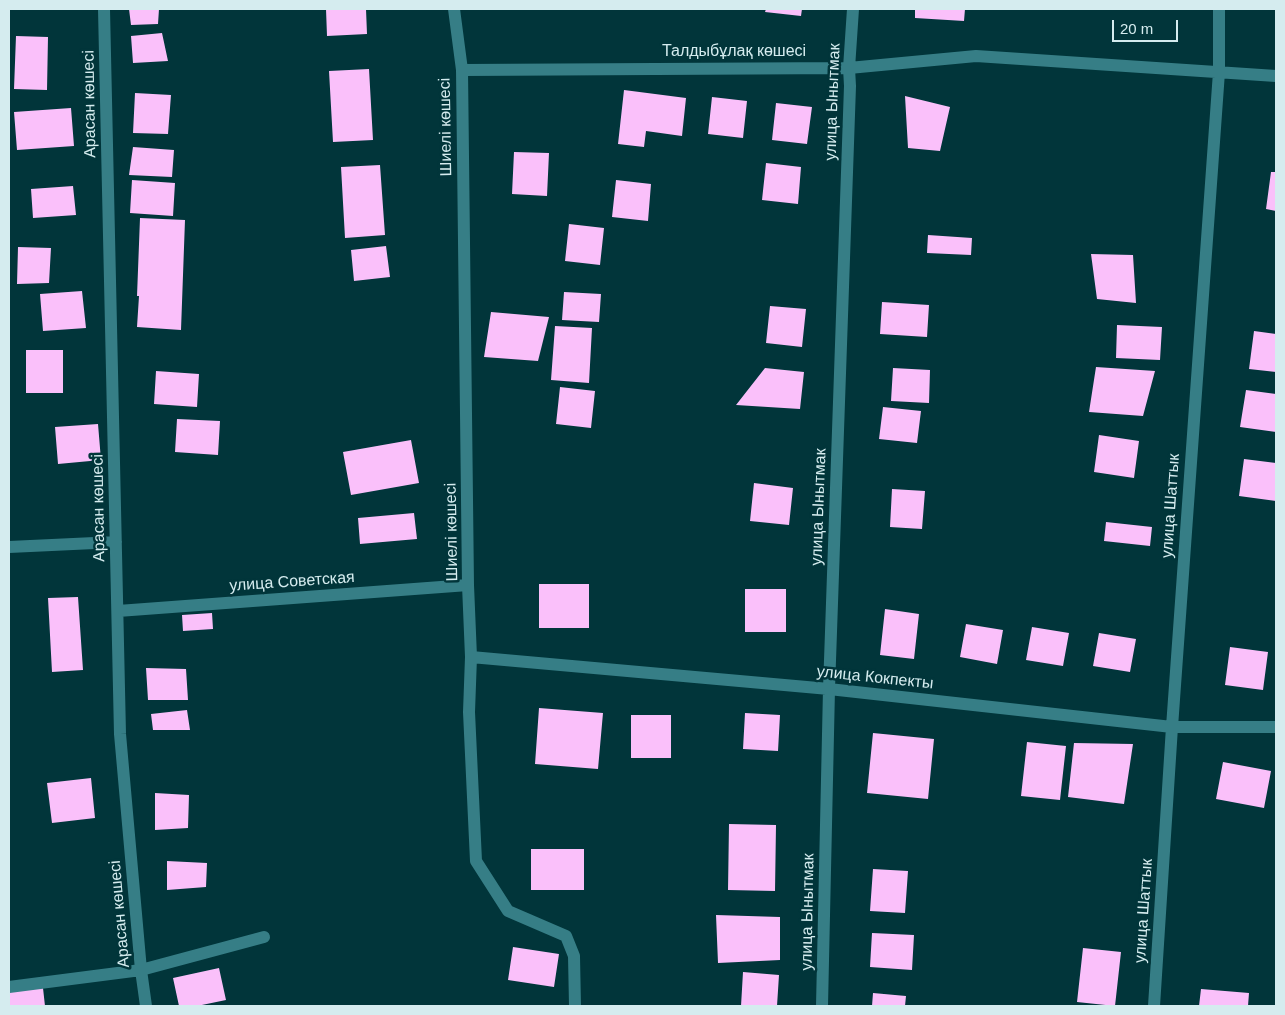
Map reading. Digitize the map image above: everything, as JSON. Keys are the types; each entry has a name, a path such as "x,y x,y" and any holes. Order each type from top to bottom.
{"street":[{"name":"Арасан көшесі","path":"104,9 120,734 141,970 146,1006"},
{"name":"Шиелі көшесі","path":"454,9 462,70 468,585 471,658 469,712 476,861 508,911 566,936 574,956 575,1006"},
{"name":"улица Ынытмак","path":"822,1006 829,689 850,86 849,68 853,9"},
{"name":"улица Шаттык","path":"1154,1006 1219,72 1219,9"},
{"name":"Талдыбұлақ көшесі","path":"462,70 849,68 976,56 1276,76"},
{"path":"9,547 116,542"},
{"name":"улица Советская","path":"118,611 468,585"},
{"name":"улица Кокпекты","path":"471,658 829,689 1172,727 1276,727"},
{"path":"9,987 141,970 264,937"}],"building":[{"path":"129,9 159,9 158,24 131,25"},
{"path":"326,9 366,9 367,34 327,36"},
{"path":"766,9 802,9 801,16 765,12"},
{"path":"915,9 965,9 964,21 915,18"},
{"path":"162,33 168,61 133,63 131,36"},
{"path":"16,36 48,37 47,90 14,89"},
{"path":"369,69 373,140 333,142 329,71"},
{"path":"624,90 686,98 682,136 646,131 644,147 618,144"},
{"path":"135,93 171,95 168,134 133,133"},
{"path":"905,96 950,107 940,151 908,148"},
{"path":"712,97 747,101 743,138 708,134"},
{"path":"776,103 812,107 807,144 772,140"},
{"path":"71,108 74,146 17,150 14,112"},
{"path":"133,147 174,150 172,177 129,175"},
{"path":"514,152 549,153 547,196 512,194"},
{"path":"766,163 801,167 798,204 762,200"},
{"path":"380,165 385,235 345,238 341,167"},
{"path":"1271,172 1276,172 1276,211 1266,209"},
{"path":"132,180 175,183 173,216 130,213"},
{"path":"616,180 651,184 648,221 612,217"},
{"path":"73,186 76,215 33,218 31,189"},
{"path":"140,218 185,220 181,330 137,327"},
{"path":"569,224 604,228 600,265 565,261"},
{"path":"928,235 972,238 971,255 927,253"},
{"path":"386,246 390,277 354,281 351,250"},
{"path":"18,247 51,248 49,283 17,284"},
{"path":"1091,254 1133,255 1136,303 1097,299"},
{"path":"82,291 86,328 43,331 40,294"},
{"path":"564,292 601,294 599,322 562,320"},
{"path":"882,302 929,305 927,337 880,334"},
{"path":"770,306 806,309 802,347 766,343"},
{"path":"491,312 549,317 538,361 484,357"},
{"path":"1117,325 1162,327 1160,360 1116,358"},
{"path":"555,326 592,328 589,383 551,380"},
{"path":"1254,331 1276,334 1276,372 1249,369"},
{"path":"26,350 63,350 63,393 26,393"},
{"path":"1096,367 1155,371 1143,416 1089,412"},
{"path":"765,368 804,372 800,409 736,405"},
{"path":"893,368 930,370 929,403 891,401"},
{"path":"156,371 199,374 197,407 154,404"},
{"path":"560,387 595,391 591,428 556,424"},
{"path":"1246,390 1276,394 1276,432 1240,427"},
{"path":"883,407 921,411 917,443 879,439"},
{"path":"177,419 220,421 218,455 175,452"},
{"path":"98,424 101,460 58,464 55,427"},
{"path":"1099,435 1139,441 1134,478 1094,472"},
{"path":"411,440 419,483 351,495 343,452"},
{"path":"1244,459 1276,463 1276,501 1239,496"},
{"path":"754,483 793,488 789,525 750,521"},
{"path":"892,489 925,491 922,529 890,527"},
{"path":"414,513 417,539 360,544 358,518"},
{"path":"1106,522 1152,527 1150,546 1104,541"},
{"path":"539,584 589,584 589,628 539,628"},
{"path":"745,589 786,589 786,632 745,632"},
{"path":"78,597 83,670 52,672 48,598"},
{"path":"885,609 919,614 914,659 880,655"},
{"path":"212,613 213,629 183,631 182,615"},
{"path":"966,624 1003,630 997,664 960,657"},
{"path":"1032,627 1069,633 1063,666 1026,660"},
{"path":"1099,633 1136,639 1130,672 1093,666"},
{"path":"1230,647 1268,652 1263,690 1225,685"},
{"path":"146,668 186,669 188,700 148,700"},
{"path":"539,708 603,713 598,769 535,764"},
{"path":"187,710 190,730 153,730 151,714"},
{"path":"745,713 780,715 778,751 743,749"},
{"path":"631,715 671,715 671,758 631,758"},
{"path":"873,733 934,739 928,799 867,793"},
{"path":"1027,742 1066,746 1060,800 1021,796"},
{"path":"1074,743 1133,744 1124,804 1068,797"},
{"path":"1223,762 1271,771 1264,808 1216,799"},
{"path":"91,778 95,818 52,823 47,783"},
{"path":"155,793 189,795 188,828 155,830"},
{"path":"729,824 776,825 775,891 728,890"},
{"path":"531,849 584,849 584,890 531,890"},
{"path":"167,861 207,863 206,887 167,890"},
{"path":"873,869 908,871 905,913 870,911"},
{"path":"716,915 780,917 780,960 718,963"},
{"path":"872,933 914,935 912,970 870,967"},
{"path":"513,947 559,954 554,987 508,980"},
{"path":"1083,948 1121,952 1115,1006 1077,1002"},
{"path":"219,968 226,1000 197,1006 179,1006 173,978"},
{"path":"743,972 779,975 777,1006 741,1006"},
{"path":"43,988 45,1006 9,1006 9,992"},
{"path":"1201,989 1249,993 1248,1006 1199,1006"},
{"path":"873,993 906,996 905,1006 872,1006"}]}
